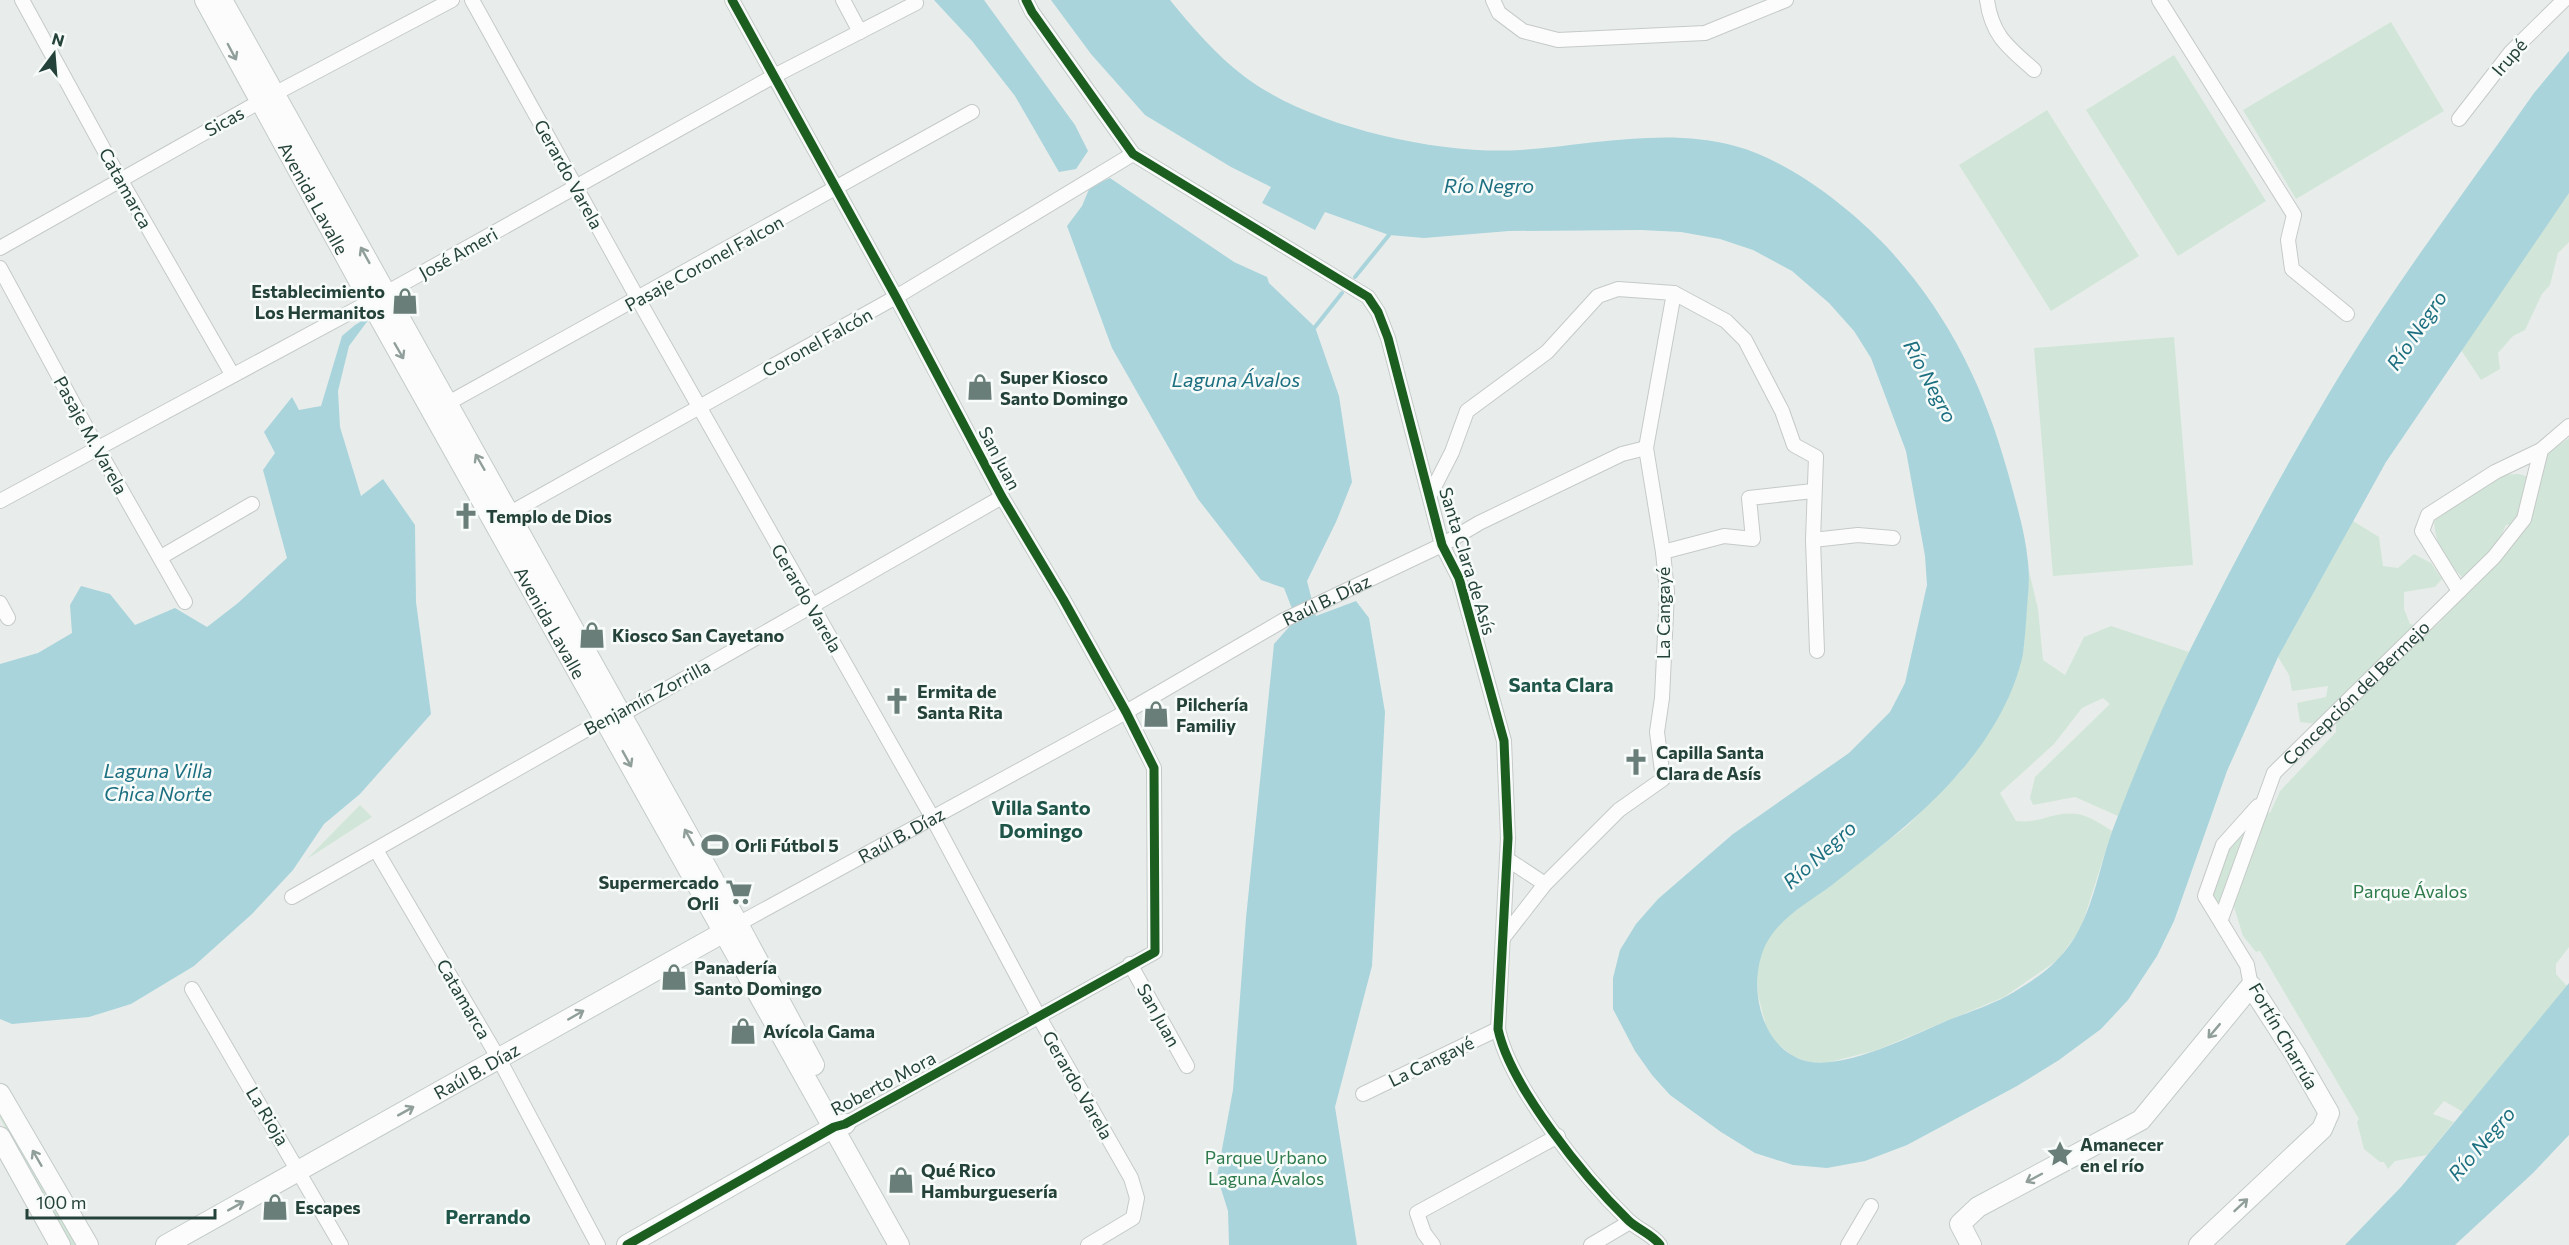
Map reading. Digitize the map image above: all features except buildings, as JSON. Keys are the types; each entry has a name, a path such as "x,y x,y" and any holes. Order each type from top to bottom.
{"street":[{"name":"Catamarca","path":"22,0 120,179 232,374"},
{"name":"Avenida Lavalle","path":"205,0 267,98 502,517 839,1125 899,1245"},
{"name":"Avenida Lavalle","path":"222,0 267,98"},
{"name":"Sicas","path":"0,248 267,98 452,0"},
{"name":"Gerardo Varela","path":"472,0 699,408 932,818 1039,1017 1131,1178 1137,1198 1132,1218 1104,1241"},
{"name":"San Juan","path":"732,0 896,297 1002,497 1063,599 1126,712 1154,768 1155,952"},
{"path":"843,0 860,32"},
{"name":"Santa Clara de Asís","path":"1026,0 1133,154 1368,297 1378,312 1385,327 1442,546 1459,578 1504,741 1507,859 1498,1029 1502,1048 1533,1103 1595,1186 1630,1222 1660,1245"},
{"path":"1493,0 1500,13 1523,31 1558,40 1705,33 1786,0"},
{"path":"1987,0 1990,21 2001,41 2034,70"},
{"path":"2159,0 2294,215 2288,240 2292,269 2346,314"},
{"name":"Irupé","path":"2459,119 2511,52 2564,0"},
{"name":"José Ameri","path":"0,501 378,297 774,76 916,3"},
{"name":"Pasaje Coronel Falcon","path":"440,408 836,190 972,112"},
{"name":"Coronel Falcón","path":"502,517 896,297 1133,154"},
{"name":"Pasaje M. Varela","path":"0,268 98,449 185,602"},
{"path":"1430,495 1452,452 1467,411 1547,352 1598,296 1618,289 1674,293 1726,321 1745,340 1782,411 1794,445 1816,457 1813,490 1816,651"},
{"name":"La Cangayé","path":"1503,938 1545,884 1619,810 1663,779 1657,732 1662,698 1667,592 1663,552 1646,448 1674,293"},
{"path":"2459,591 2422,531 2428,515 2495,472 2541,450 2569,426"},
{"name":"Raúl B. Díaz","path":"166,1245 731,928 1126,712 1284,620 1322,600 1442,546 1479,523 1622,454 1646,448"},
{"name":"Concepción del Bermejo","path":"2221,919 2274,773 2494,557 2524,519 2541,450"},
{"path":"1663,552 1724,536 1754,539 1749,498 1813,490"},
{"name":"Benjamín Zorrilla","path":"292,897 1002,497"},
{"path":"161,557 252,504"},
{"path":"1813,540 1858,535 1893,538"},
{"path":"0,603 8,618"},
{"name":"Concepción del Bermejo","path":"2205,896 2223,845 2262,802"},
{"name":"Catamarca","path":"376,850 499,1059 598,1245"},
{"path":"1507,859 1545,884"},
{"name":"Fortín Charrúa","path":"2199,1245 2322,1129 2329,1113 2295,1054 2251,986 2247,965 2205,896"},
{"name":"Roberto Mora","path":"627,1245 839,1125 1155,952"},
{"name":"San Juan","path":"1130,964 1187,1066"},
{"path":"1971,1245 1960,1224 1978,1207 2141,1120 2251,986"},
{"name":"La Rioja","path":"192,988 300,1170 341,1245"},
{"name":"La Cangayé","path":"1363,1094 1498,1029"},
{"path":"0,1094 88,1245"},
{"name":"Avenida Lavalle","path":"839,1125 914,1245"},
{"path":"1433,1245 1424,1233 1418,1213 1558,1136"},
{"path":"0,1137 60,1245"},
{"path":"1848,1245 1871,1206"},
{"path":"1591,1245 1630,1222"},
{"path":"1088,1245 1104,1241"}],"green space":[{"path":"2391,22 2444,111 2296,199 2243,110"},
{"path":"2174,55 2266,201 2178,256 2086,110"},
{"path":"2047,110 2139,256 2051,311 1959,165"},
{"path":"2569,193 2569,242 2558,253 2550,285 2542,294 2525,330 2513,336 2498,353 2500,369 2481,380 2461,350"},
{"path":"2174,337 2193,565 2053,576 2034,348"},
{"name":"Parque Ávalos","path":"2569,438 2569,947 2556,964 2556,974 2567,986 2463,1112 2444,1101 2433,1114 2454,1122 2427,1155 2395,1161 2388,1169 2384,1162 2380,1162 2364,1149 2357,1122 2359,1119 2260,951 2256,952 2243,936 2234,907 2261,822 2267,812 2270,813 2280,791 2336,732 2336,717 2354,709 2347,703 2319,724 2300,722 2297,703 2326,697 2328,686 2292,691 2289,675 2278,657 2353,521 2379,537 2383,566 2398,568 2414,554 2431,563 2442,579 2435,587 2404,592 2404,609 2410,624 2432,629 2440,622 2440,614 2450,610 2515,541 2526,523 2506,525 2497,545 2463,578 2442,552 2434,521 2496,475 2519,474 2541,481 2547,453"},
{"path":"2029,571 2038,609 2043,660 2065,675 2084,637 2111,626 2189,652 2118,816 2075,797 2033,805 2030,798 2035,777 2110,704 2103,698 2082,708 2054,744 2000,793 2016,821 2073,814 2088,817 2112,831 2081,928 2059,959 2004,997 1877,1050 1826,1063 1809,1062 1793,1056 1775,1042 1766,1026 1758,995 1757,970 1762,948 1779,923 1906,827 1962,770 2024,648"},
{"path":"360,805 372,817 307,859"},
{"path":"2245,829 2220,906 2212,892 2229,849"},
{"path":"0,1104 78,1245 71,1245 0,1118"}],"water":[{"path":"934,0 984,0 1075,125 1088,151 1076,169 1059,172 1015,96 972,41"},
{"name":"Río Negro","path":"1051,0 1170,0 1215,51 1245,77 1273,95 1305,110 1377,134 1452,148 1488,150 1521,150 1655,138 1682,138 1735,146 1776,162 1835,200 1886,246 1928,298 1946,324 1961,352 1988,410 2017,506 2025,539 2029,574 2023,654 2013,686 1998,718 1979,748 1944,790 1898,832 1786,919 1773,933 1764,948 1757,986 1766,1024 1775,1041 1789,1053 1806,1061 1822,1063 1859,1056 1899,1042 1994,1002 2040,975 2069,946 2087,912 2116,821 2169,694 2225,580 2282,474 2343,370 2388,300 2534,93 2569,51 2569,193 2386,462 2278,657 2227,771 2174,921 2157,956 2128,1000 2101,1029 2059,1060 2017,1086 1907,1145 1865,1161 1827,1168 1793,1165 1755,1153 1721,1132 1670,1095 1635,1051 1613,1009 1613,978 1620,950 1636,924 1658,899 1733,834 1849,753 1890,712 1905,683 1927,585 1925,556 1906,451 1871,358 1854,331 1829,303 1792,271 1753,250 1720,239 1681,232 1641,230 1509,231 1424,238 1389,235 1325,212 1315,230 1262,203 1271,187 1231,167 1145,115 1091,54"},
{"name":"Laguna Ávalos","path":"1110,178 1234,262 1267,277 1269,283 1315,327 1339,396 1352,482 1336,522 1307,581 1316,616 1356,601 1369,618 1385,712 1372,966 1335,1107 1357,1245 1229,1245 1228,1211 1217,1176 1233,1090 1246,918 1274,644 1296,619 1284,588 1261,580 1198,499 1112,348 1067,226 1082,206 1090,187"},
{"name":"Laguna Villa Chica Norte","path":"372,315 349,346 338,391 340,427 361,496 383,479 415,525 416,602 431,714 360,794 324,824 293,870 252,914 194,966 131,1004 89,1017 12,1024 0,1019 0,664 38,653 72,633 70,605 81,586 110,594 135,625 175,608 207,627 238,603 287,558 263,470 275,453 264,432 292,397 299,410 321,406 342,336"},
{"name":"Río Negro","path":"2569,983 2569,1135 2533,1173 2455,1245 2345,1245 2401,1187"}],"waterway":[{"path":"1355,277 1389,235"},
{"path":"1315,327 1342,293"}],"cycle path":[{"path":"627,1245 834,1127 845,1124 1155,952 1154,768 1126,712 1063,599 1002,497 896,297 732,0"},
{"path":"1026,0 1032,12 1133,154 1368,297 1378,312 1388,338 1442,545 1459,578 1504,741 1508,838 1498,1029 1505,1052 1517,1077 1551,1130 1611,1202 1632,1223 1660,1245"}],"place":[{"name":"Establecimiento Los Hermanitos","path":"405,301"},
{"name":"Super Kiosco Santo Domingo","path":"980,387"},
{"name":"Templo de Dios","path":"466,516"},
{"name":"Kiosco San Cayetano","path":"592,635"},
{"name":"Ermita de Santa Rita","path":"897,701"},
{"name":"Pilchería Familiy","path":"1156,714"},
{"name":"Capilla Santa Clara de Asís","path":"1636,762"},
{"name":"Orli Fútbol 5","path":"715,845"},
{"name":"Supermercado Orli","path":"739,892"},
{"name":"Panadería Santo Domingo","path":"674,977"},
{"name":"Avícola Gama","path":"743,1031"},
{"name":"Amanecer en el río","path":"2060,1154"},
{"name":"Qué Rico Hamburguesería","path":"901,1180"},
{"name":"Escapes","path":"275,1207"}],"district":[{"name":"Santa Clara","path":"1561,684"},
{"name":"Villa Santo Domingo","path":"1041,818"},
{"name":"Perrando","path":"488,1216"}],"park label":[{"name":"Parque Urbano Laguna Ávalos","path":"1266,1167"}]}
